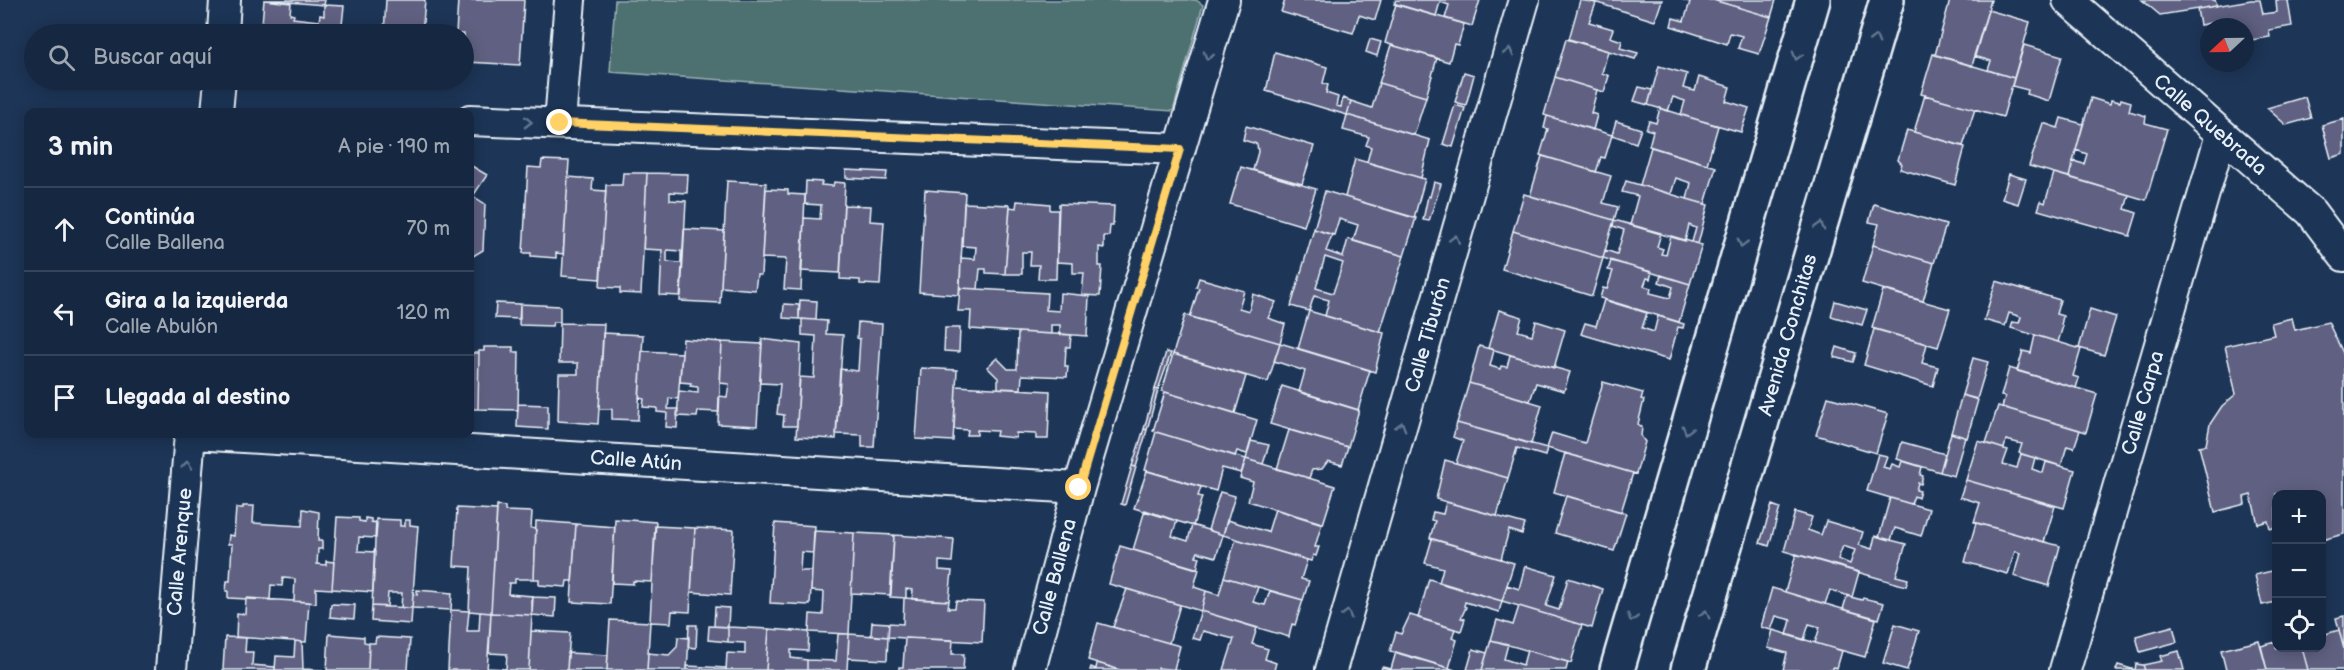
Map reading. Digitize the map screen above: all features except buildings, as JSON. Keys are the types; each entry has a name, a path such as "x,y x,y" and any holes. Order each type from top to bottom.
{"street":[{"path":"224,24 225,0"},
{"path":"560,123 570,0"},
{"name":"Calle Ballena","path":"1030,670 1079,488 1224,0"},
{"name":"Calle Tiburón","path":"1331,670 1524,0"},
{"path":"1617,670 1813,0"},
{"name":"Avenida Conchitas","path":"1688,670 1887,0"},
{"name":"Calle Quebrada","path":"2068,0 2312,212 2344,256"},
{"path":"218,108 219,90"},
{"path":"474,120 1180,149"},
{"name":"Calle Carpa","path":"2066,670 2221,135"},
{"name":"Calle Arenque","path":"171,670 192,438"},
{"name":"Calle Atún","path":"258,438 1079,488"}],"green space":[{"path":"615,0 1196,0 1203,5 1173,111 610,72"}],"route":[{"path":"560,123 1180,149 1079,488"}]}
